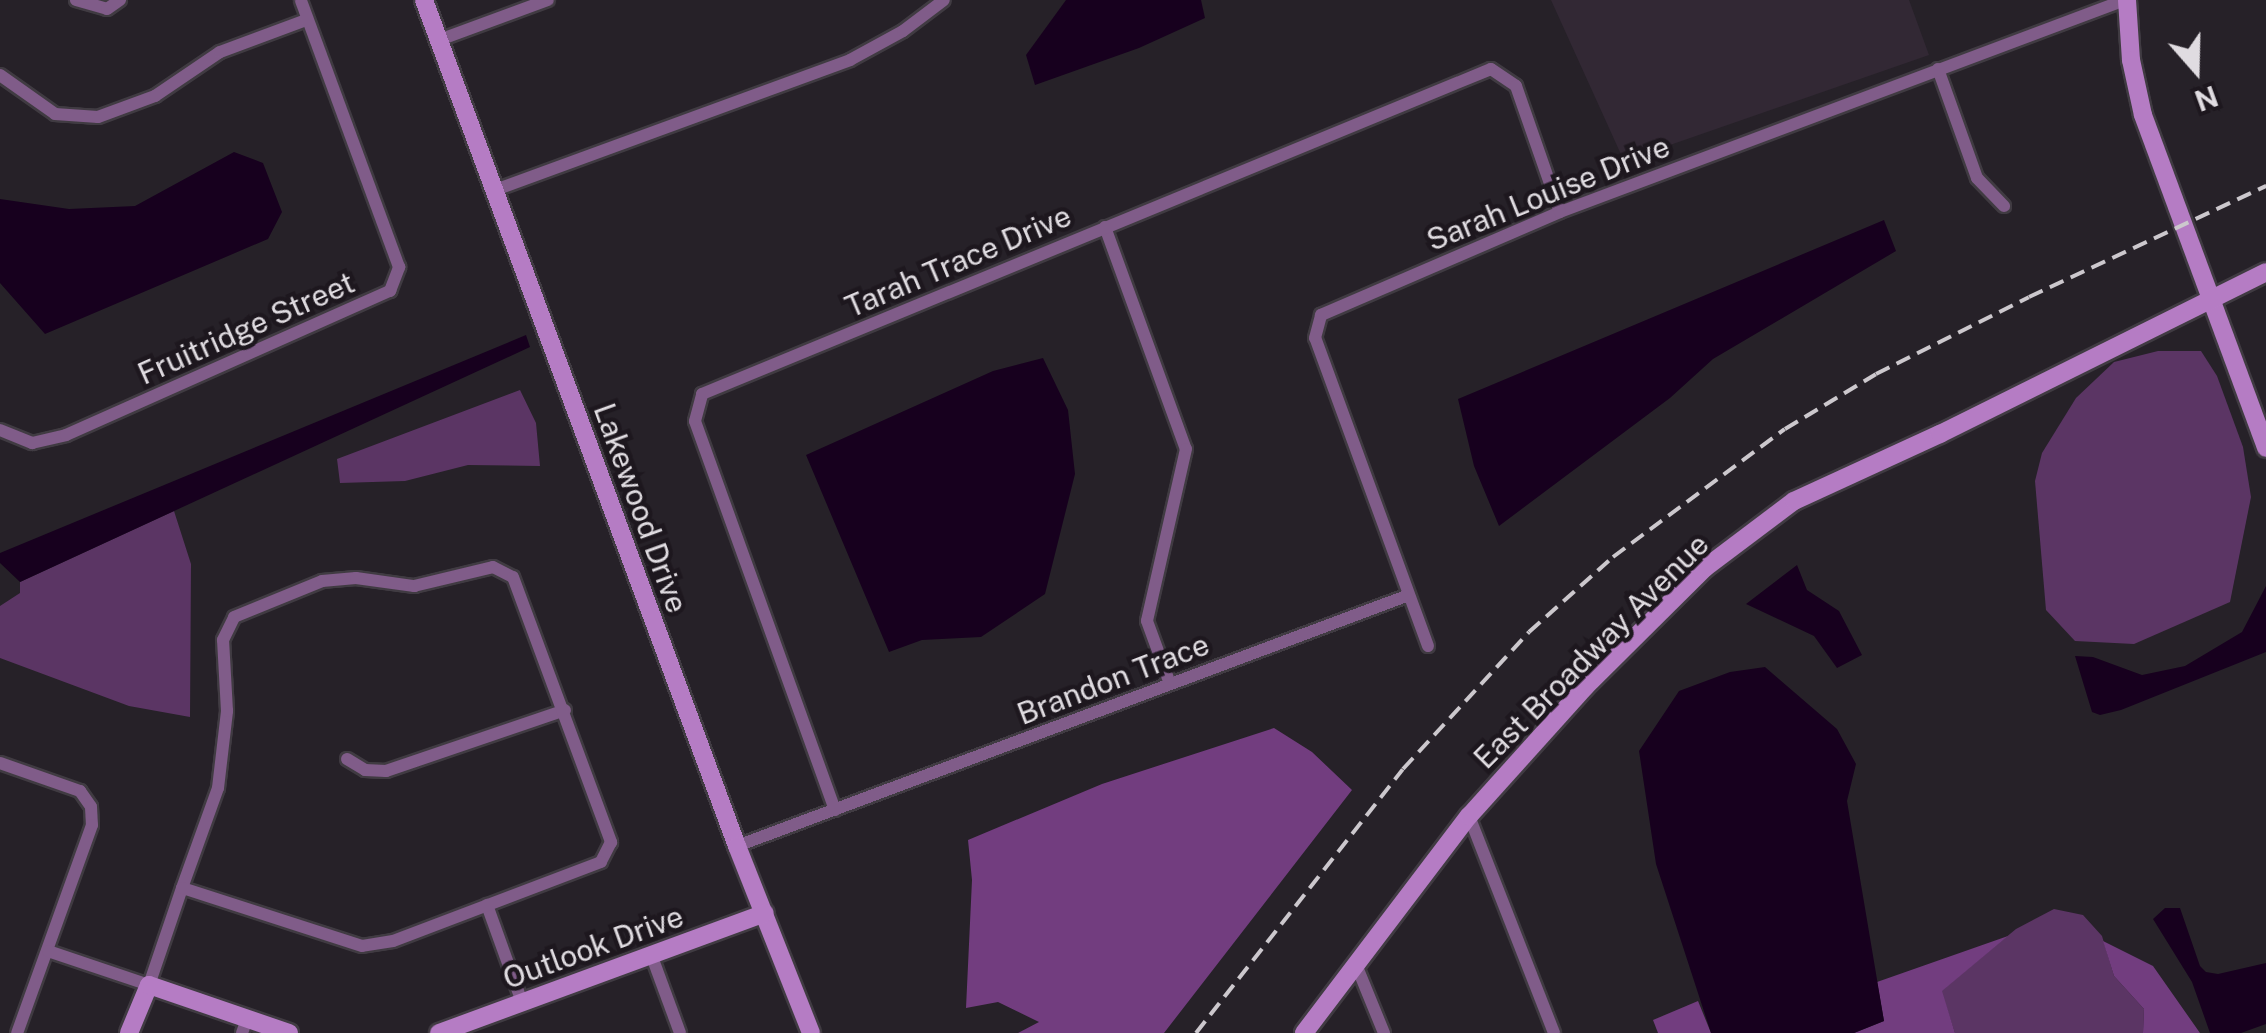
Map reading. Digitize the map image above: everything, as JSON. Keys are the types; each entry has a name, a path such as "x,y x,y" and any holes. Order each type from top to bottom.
{"street":[{"path":"76,0 107,10 120,0"},
{"name":"Fruitridge Street","path":"0,430 32,443 66,435 390,291 398,267 300,0"},
{"name":"Lakewood Drive","path":"424,0 737,846 811,1033"},
{"path":"439,40 548,0"},
{"path":"495,190 850,60 903,32 944,0"},
{"path":"2126,0 2131,60 2143,115 2266,448"},
{"name":"Sarah Louise Drive","path":"1428,646 1315,338 1321,315 1560,212 2126,0"},
{"path":"0,76 55,114 98,117 155,96 220,52 306,20"},
{"name":"Tarah Trace Drive","path":"834,810 695,422 702,394 1491,69 1516,86 1560,212"},
{"path":"1938,69 1978,178 2004,206"},
{"path":"1105,226 1186,449 1147,621 1170,684"},
{"name":"East Broadway Avenue","path":"1304,1033 1469,816 1585,687 1705,568 1794,501 1940,434 2266,272"},
{"path":"129,1033 218,788 227,712 223,640 234,617 322,581 356,578 414,586 493,567 512,577 565,710 610,842 601,862 393,941 362,946 182,888"},
{"name":"Brandon Trace","path":"737,846 1409,595"},
{"path":"347,759 365,770 386,771 565,710"},
{"path":"0,763 80,791 91,806 92,825 17,1033"},
{"path":"1469,816 1554,1033"},
{"path":"487,905 522,1002"},
{"name":"Outlook Drive","path":"439,1033 765,913"},
{"path":"48,950 149,985 244,1026 289,1033"},
{"path":"651,954 680,1033"},
{"path":"1355,962 1384,1033"}],"shaded area":[{"path":"1066,0 1201,0 1205,18 1139,48 1035,85 1026,55"},
{"path":"1551,0 1909,0 1929,55 1624,161"},
{"path":"234,152 263,163 282,212 268,239 45,334 0,283 0,199 69,209 135,206"},
{"path":"1884,220 1896,251 1713,359 1670,398 1499,526 1474,466 1458,399"},
{"path":"526,335 530,347 20,582 0,563 0,553"},
{"path":"2158,351 2201,351 2217,376 2243,447 2251,497 2230,602 2134,644 2075,641 2046,610 2035,481 2042,453 2076,398 2114,362"},
{"path":"1043,358 1068,410 1075,474 1045,594 981,637 922,640 889,652 806,455 993,371"},
{"path":"520,390 536,423 540,466 468,465 405,481 340,483 337,459"},
{"path":"174,511 191,564 190,717 129,706 0,658 0,606 20,593 20,582"},
{"path":"1797,565 1807,590 1839,611 1862,655 1837,668 1814,636 1746,604"},
{"path":"2266,586 2266,652 2121,710 2100,715 2092,712 2075,656 2093,657 2142,675 2185,666 2242,632"},
{"path":"1765,667 1837,729 1856,764 1847,801 1884,1021 1854,1033 1711,1033 1656,864 1639,751 1679,691 1730,672"},
{"path":"1274,728 1312,752 1352,790 1164,1033 1018,1033 1039,1022 998,1002 966,1008 972,880 968,840 1102,784"},
{"path":"2165,908 2180,908 2200,966 2206,972 2218,974 2266,963 2266,1024 2241,1033 2210,1033 2192,982 2153,919"},
{"path":"2054,909 2083,915 2102,936 2114,976 2144,1009 2143,1033 1955,1033 1941,991 2016,929"},
{"path":"2008,936 1942,991 1955,1033 1854,1033 1884,1021 1877,982"},
{"path":"2103,941 2153,966 2200,1033 2143,1033 2144,1009 2114,976"},
{"path":"1698,1001 1711,1033 1658,1033 1653,1020"}],"railway":[{"path":"1196,1033 1403,769 1529,632 1613,557 1785,429 1876,374 2266,186"}]}
